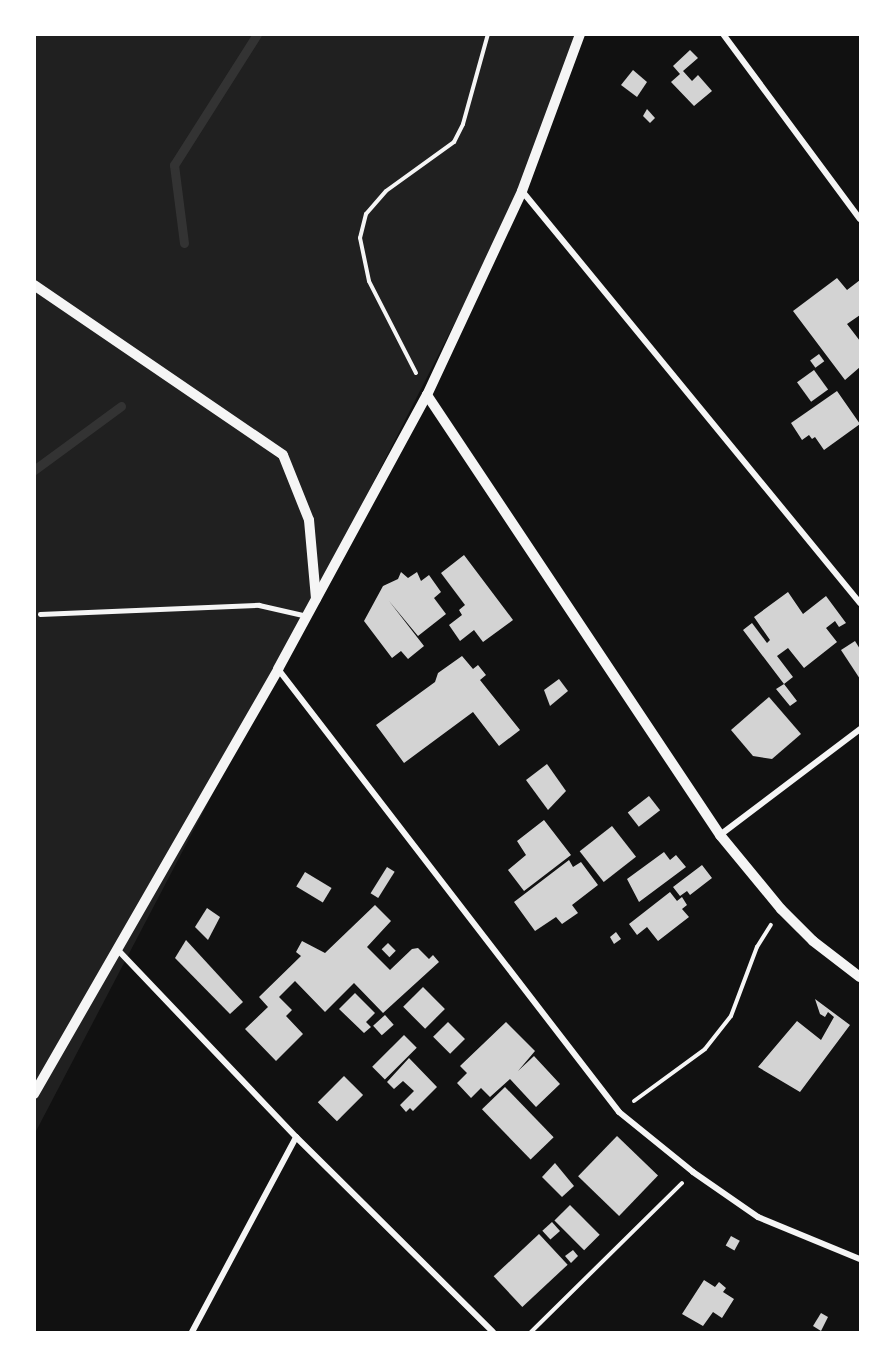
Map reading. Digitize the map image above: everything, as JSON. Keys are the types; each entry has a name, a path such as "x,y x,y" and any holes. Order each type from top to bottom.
{"street":[{"path":"34,1094 278,669 427,395 522,190 579,34"},
{"path":"723,34 861,219"},
{"path":"522,190 861,603"},
{"path":"34,285 283,455 309,520 316,599"},
{"path":"427,395 720,835 781,909 813,941 861,977"},
{"path":"278,669 619,1112 693,1172 758,1217 861,1259"},
{"path":"720,835 861,729"},
{"path":"117,949 296,1137 493,1332"},
{"path":"192,1332 296,1137"}],"lane":[{"path":"40,614 259,605 307,615"}],"path":[{"path":"427,395 369,281 360,238 366,214 386,191 454,142 463,124 488,34"},
{"path":"619,1112 705,1049 731,1016 757,948 781,909"},
{"path":"531,1332 693,1172"}],"shaded area":[{"path":"35,35 580,35 522,191 278,669 35,1133"}],"building":[{"path":"690,50 698,58 683,71 692,81 698,75 712,91 694,106 671,82 680,74 673,66"},
{"path":"633,70 647,82 637,97 621,85"},
{"path":"647,109 655,118 650,123 643,116"},
{"path":"837,278 847,290 860,280 860,315 847,324 860,341 860,367 845,380 793,311"},
{"path":"819,354 824,361 815,368 810,360"},
{"path":"814,370 828,389 811,402 797,382"},
{"path":"837,391 860,424 824,450 815,437 812,439 809,435 802,440 791,423"},
{"path":"464,555 513,620 483,642 474,630 460,641 449,625 462,615 459,610 465,605 441,573"},
{"path":"401,572 408,578 417,572 421,581 429,575 441,592 434,598 446,614 418,636 389,601 424,646 408,659 401,651 392,658 364,621 383,586 398,579"},
{"path":"788,592 803,614 826,596 846,623 839,627 835,621 826,628 837,642 804,668 788,648 777,656 793,677 784,684 743,630 752,623 767,643 770,640 754,617"},
{"path":"855,641 860,649 860,679 841,650"},
{"path":"462,656 473,669 478,665 486,675 480,680 520,730 499,746 473,712 404,763 376,725 435,682 438,673"},
{"path":"559,679 568,691 550,706 544,690"},
{"path":"784,684 797,701 790,706 776,689"},
{"path":"769,697 801,734 772,759 753,756 731,730"},
{"path":"547,764 566,791 548,810 526,780"},
{"path":"649,796 660,810 639,827 628,813"},
{"path":"544,820 571,855 524,891 508,870 526,855 517,841"},
{"path":"612,826 636,857 604,882 580,851"},
{"path":"664,852 670,860 676,855 686,867 639,902 627,879"},
{"path":"569,860 573,867 581,862 598,885 572,905 578,913 562,924 556,917 535,931 514,902"},
{"path":"702,865 712,878 690,895 687,891 680,896 673,887"},
{"path":"387,867 395,872 378,898 371,893"},
{"path":"305,872 332,888 323,903 296,887"},
{"path":"670,892 677,901 682,897 687,905 682,909 689,917 658,941 647,927 637,935 629,924"},
{"path":"375,905 391,921 367,947 390,970 412,949 418,948 429,959 433,955 439,962 383,1013 354,983 325,1012 295,981 279,997 292,1010 286,1016 303,1034 276,1061 245,1029 268,1007 259,997 301,956 296,952 302,941 325,953"},
{"path":"207,908 220,917 208,940 195,927"},
{"path":"616,932 621,939 614,944 610,937"},
{"path":"186,940 243,1002 230,1014 175,958"},
{"path":"388,943 396,951 389,957 382,949"},
{"path":"423,987 445,1009 425,1029 403,1007"},
{"path":"355,993 375,1013 366,1022 371,1027 364,1033 339,1009"},
{"path":"815,999 850,1025 800,1092 758,1067 797,1021 821,1040 834,1017 828,1012 825,1017 820,1014"},
{"path":"385,1015 394,1025 382,1035 373,1026"},
{"path":"448,1022 465,1039 450,1054 433,1037"},
{"path":"506,1022 535,1051 518,1071 534,1056 560,1084 536,1107 510,1079 490,1097 481,1088 471,1098 457,1083 467,1073 460,1066"},
{"path":"404,1035 417,1048 385,1080 372,1067"},
{"path":"409,1058 437,1087 413,1111 410,1108 406,1112 400,1105 414,1091 403,1081 394,1089 387,1082"},
{"path":"344,1076 363,1095 337,1121 318,1102"},
{"path":"505,1087 554,1137 531,1160 482,1109"},
{"path":"617,1136 658,1176 619,1216 578,1176"},
{"path":"555,1163 574,1186 562,1197 542,1177"},
{"path":"570,1205 600,1235 584,1250 554,1221"},
{"path":"552,1222 560,1231 550,1240 542,1231"},
{"path":"539,1234 568,1265 522,1307 494,1276"},
{"path":"731,1236 740,1241 734,1250 726,1246"},
{"path":"573,1250 578,1256 571,1263 565,1256"},
{"path":"704,1280 715,1287 719,1282 726,1288 723,1292 734,1299 722,1318 713,1312 703,1326 682,1314"},
{"path":"821,1313 828,1317 821,1331 813,1326"}],"waterway":[{"path":"184,243 174,165 257,34"},
{"path":"34,470 121,406"}]}
